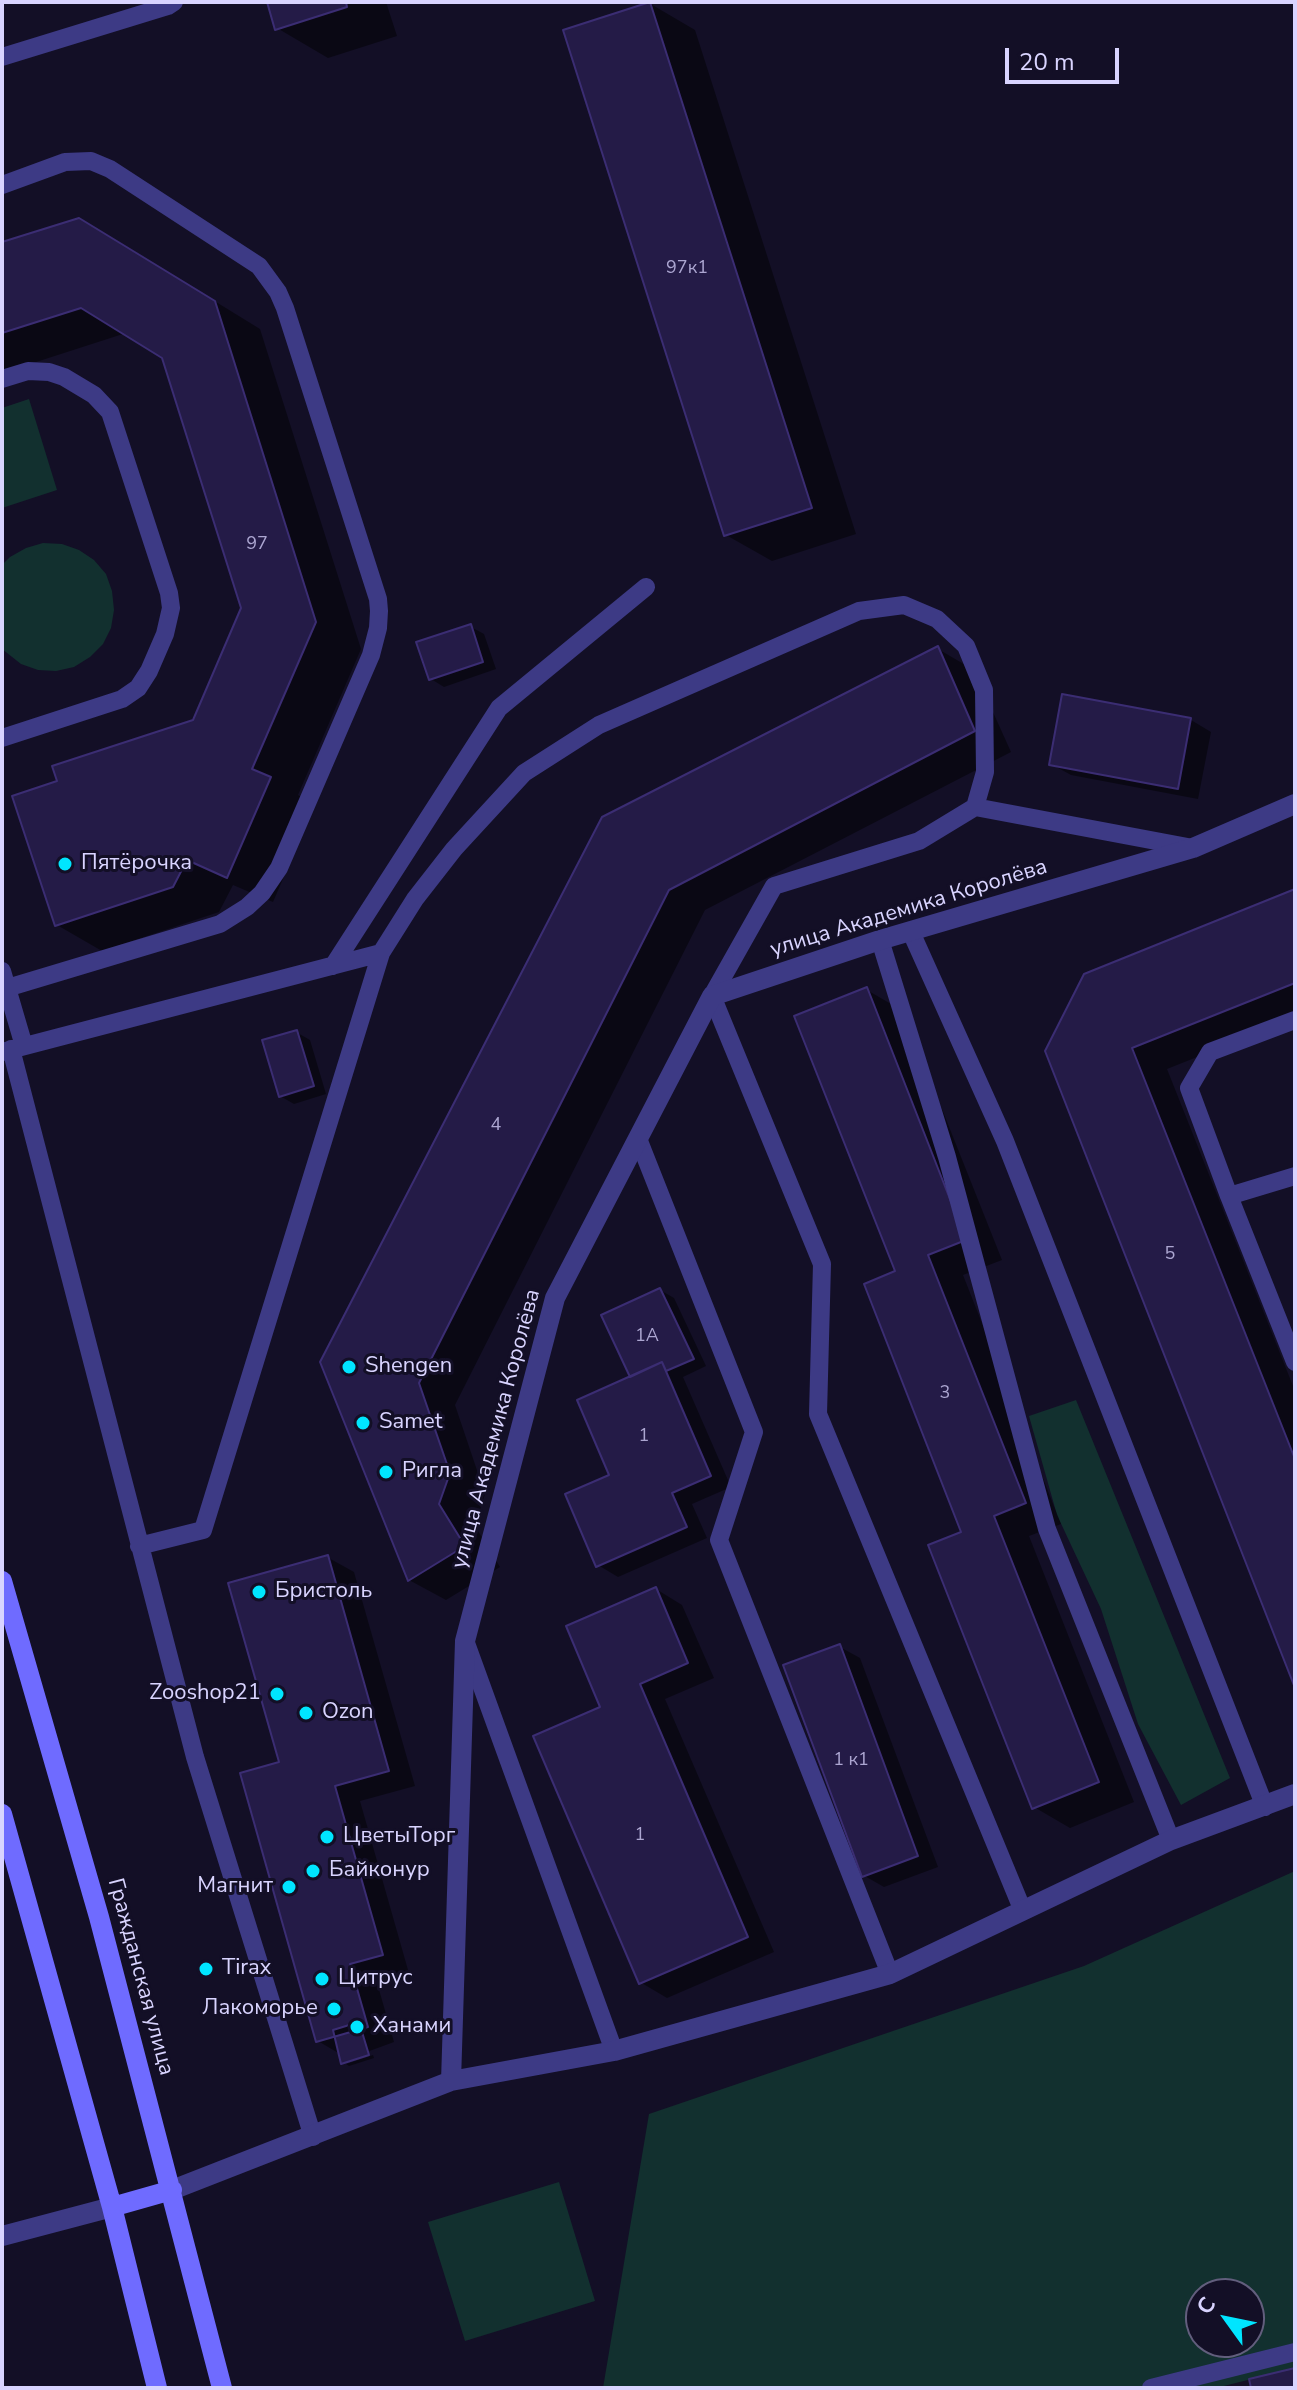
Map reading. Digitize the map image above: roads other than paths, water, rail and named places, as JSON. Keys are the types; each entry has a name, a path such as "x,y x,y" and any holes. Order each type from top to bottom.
{"main road":[{"name":"Гражданская улица","path":"2,1581 103,1932 222,2388"},
{"path":"2,1814 112,2207 157,2388"},
{"path":"112,2207 172,2190"}],"street":[{"name":"улица Академика Королёва","path":"451,2081 465,1641 555,1298 712,996 880,940 1193,848 1295,804"},
{"path":"172,2190 451,2081 614,2051 890,1974 1171,1840 1295,1794"},
{"path":"2,2236 112,2207"}],"lane":[{"path":"2,57 174,2"},
{"path":"2,185 65,162 91,161 123,177 259,266 278,292 285,308 378,599 378,628 371,655 279,868 262,893 220,924 5,980 12,1049 195,1757 313,2137"},
{"path":"2,379 28,371 49,372 94,395 110,412 169,593 171,608 165,634 138,688 122,699 2,738"},
{"path":"333,966 499,708 646,587"},
{"path":"139,1546 203,1530 381,953 415,899 454,849 524,773 599,725 859,611 904,605 937,619 966,646 984,690 985,772 975,807"},
{"path":"1023,1911 818,1414 822,1264 712,996 774,886 919,841 975,807 1193,848"},
{"path":"911,932 1005,1141 1265,1807"},
{"path":"880,940 947,1157 1047,1529 1171,1840"},
{"path":"12,1049 381,953"},
{"path":"1295,1020 1210,1052 1189,1088 1295,1362"},
{"path":"639,1141 754,1432 719,1540 890,1974"},
{"path":"1229,1196 1295,1176"},
{"path":"465,1641 614,2051"},
{"path":"1151,2388 1295,2352"}],"place":[{"name":"Пятёрочка","path":"65,864"},
{"name":"Shengen","path":"349,1367"},
{"name":"Samet","path":"363,1423"},
{"name":"Ригла","path":"386,1472"},
{"name":"Бристоль","path":"259,1592"},
{"name":"Zooshop21","path":"277,1694"},
{"name":"Ozon","path":"306,1713"},
{"name":"ЦветыТорг","path":"327,1837"},
{"name":"Байконур","path":"313,1871"},
{"name":"Магнит","path":"289,1887"},
{"name":"Tirax","path":"206,1969"},
{"name":"Цитрус","path":"322,1979"},
{"name":"Лакоморье","path":"334,2009"},
{"name":"Ханами","path":"357,2027"}]}
